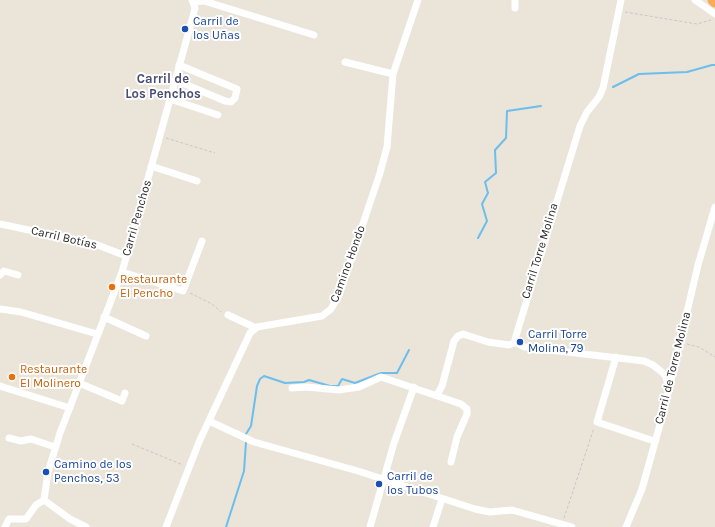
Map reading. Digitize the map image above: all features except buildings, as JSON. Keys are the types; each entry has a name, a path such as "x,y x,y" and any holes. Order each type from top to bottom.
{"street":[{"name":"Camino Hondo","path":"256,328 319,317 326,314 334,304 380,173 387,147 393,74 418,0"},
{"path":"515,0 516,8"},
{"name":"Carril Torre Molina","path":"516,342 516,331 580,126 587,112 599,97 603,88 621,0"},
{"path":"695,0 715,16"},
{"path":"193,1 204,1 314,35"},
{"name":"Carril Penchos","path":"44,500 48,472 55,447 122,272 195,8 193,1"},
{"path":"345,62 393,74"},
{"path":"175,80 225,101 231,102 235,98 237,89 179,65"},
{"path":"170,99 218,115"},
{"path":"151,166 197,181"},
{"name":"Carril de Torre Molina","path":"627,527 642,489 673,375 698,265 715,207"},
{"name":"Carril Botías","path":"0,224 95,244 126,256"},
{"path":"122,272 179,291 184,290 202,241"},
{"path":"0,276 4,271 18,275"},
{"path":"0,309 21,312 97,334"},
{"path":"166,527 189,467 209,421 247,337 256,328 228,315"},
{"path":"104,317 146,336"},
{"path":"437,395 442,386 454,341 458,336 463,334 488,342 509,345 516,342 524,347 616,357 644,362 653,365 668,377 673,375"},
{"path":"616,357 598,422 654,441"},
{"path":"663,373 666,377 669,390"},
{"path":"292,388 306,387 339,390 359,387 381,378 461,404 467,411 457,437 451,462"},
{"path":"80,383 122,401 125,393"},
{"path":"0,386 70,408"},
{"path":"370,527 394,443 414,388"},
{"path":"209,421 254,442 383,479 484,512 512,510 572,527"},
{"path":"9,438 21,441 31,439 55,447"},
{"path":"433,527 442,499"},
{"path":"5,527 9,520 26,519 36,505 44,500 70,519 86,527"}],"path":[{"path":"619,11 697,24 707,22 715,16"},
{"path":"160,136 214,154"},
{"path":"184,290 212,304 217,310 228,315"},
{"path":"680,342 699,347 715,357"},
{"path":"562,524 598,422"},
{"path":"132,444 189,467"}],"waterway":[{"path":"613,87 639,74 687,72 715,65"},
{"path":"478,238 487,221 482,204 488,193 485,182 496,173 495,150 506,138 507,111 541,106"},
{"path":"246,434 251,426 257,386 260,379 264,376 285,383 304,382 309,380 330,386 338,386 342,379 355,383 381,373 397,373 409,350"},
{"path":"226,527 244,471 246,442"}],"place":[{"name":"Carril de los Uñas","path":"185,29"},
{"name":"Restaurante El Pencho","path":"112,287"},
{"name":"Carril Torre Molina, 79","path":"520,342"},
{"name":"Restaurante El Molinero","path":"12,377"},
{"name":"Camino de los Penchos, 53","path":"46,472"},
{"name":"Carril de los Tubos","path":"379,484"}],"district":[{"name":"Carril de Los Penchos","path":"163,86"}]}
